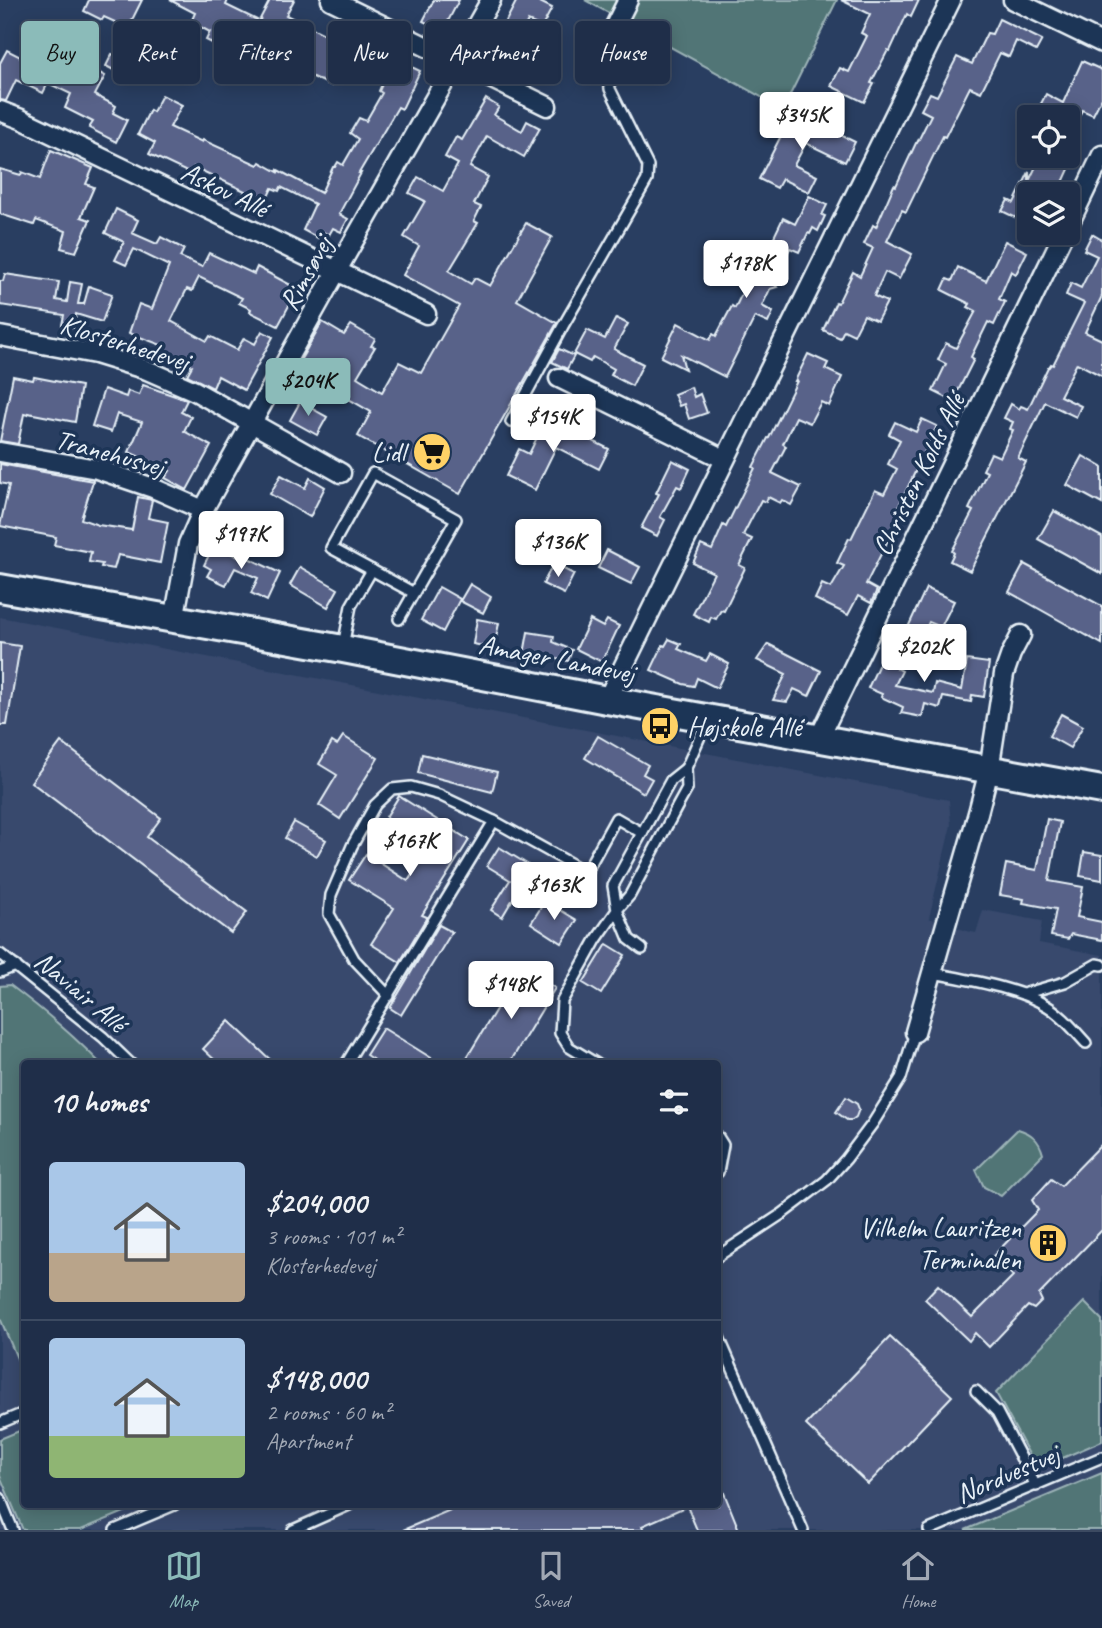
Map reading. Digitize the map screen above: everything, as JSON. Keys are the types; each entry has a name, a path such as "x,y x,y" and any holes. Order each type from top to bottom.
{"street":[{"path":"331,0 425,46"},
{"name":"Rimsøvej","path":"479,21 491,0"},
{"path":"618,21 628,0"},
{"path":"607,700 951,0"},
{"path":"1013,0 1102,43"},
{"name":"Rimsøvej","path":"174,620 188,544 203,510 443,84"},
{"path":"503,84 547,106"},
{"name":"Askov Allé","path":"0,111 426,314"},
{"path":"1080,201 1102,155"},
{"name":"Christen Kolds Allé","path":"819,738 1058,245"},
{"name":"Klosterhedevej","path":"0,336 95,354 147,370 195,391 341,472"},
{"path":"559,378 724,459"},
{"name":"Tranehusvej","path":"0,452 97,469 153,488 203,510"},
{"name":"Amager Landevej","path":"0,588 1102,790"},
{"path":"915,1032 989,770 1004,674 1021,635"}],"lane":[{"path":"511,422 647,180 648,166 610,84"},
{"path":"399,619 414,593 456,519 373,473 331,548 414,593"},
{"path":"343,649 351,606 372,570"},
{"path":"642,949 628,939 617,910 613,886 671,780 686,768 709,718"},
{"path":"590,1060 569,1048 560,1033 562,1001 596,940 630,895 687,789 686,768"},
{"path":"389,996 354,959 329,914 331,895 352,846 375,806 392,789 411,787 439,795 494,821 586,872 616,818 642,833"},
{"path":"349,1060 494,821"},
{"name":"Naviair Allé","path":"0,954 103,1037 127,1060"},
{"path":"1023,994 1065,982 1097,964 1102,965"},
{"path":"0,972 16,966"},
{"path":"933,973 1023,994 1048,1006 1086,1043"},
{"path":"721,1254 827,1180 846,1159 873,1123 901,1078 915,1032"},
{"path":"721,1342 803,1530"},
{"path":"976,1391 997,1412 1036,1486"},
{"path":"0,1423 21,1414"},
{"name":"Nordvestvej","path":"929,1530 1102,1457"},
{"path":"0,1498 13,1530"},
{"path":"115,1530 167,1508"},
{"path":"293,1530 342,1508"}],"shaded area":[{"path":"0,617 949,800 951,825 929,918 976,933 983,910 1042,921 1039,943 1102,955 1102,1530 0,1530"}],"green space":[{"path":"585,0 837,0 783,109 670,47 670,21 623,21"},
{"path":"10,985 97,1060 21,1060 21,1368 0,1318 0,986"},
{"path":"1018,1129 1034,1137 1043,1154 1001,1196 984,1187 976,1170"},
{"path":"1084,1302 1102,1320 1102,1441 1037,1469 996,1393"},
{"path":"21,1430 21,1508 134,1508 81,1530 23,1530 0,1476 0,1439"},
{"path":"1102,1473 1102,1530 965,1530"}],"building":[{"path":"89,0 142,0 132,21 113,21 104,17 102,20 84,11"},
{"path":"170,0 228,0 226,5 259,21 214,21 214,44 206,40 210,32 200,27 200,21 191,21 195,13"},
{"path":"270,0 294,0 286,15 298,21 260,19"},
{"path":"434,0 459,0 448,21 423,21"},
{"path":"517,0 536,0 552,8 545,21 506,21"},
{"path":"841,0 919,0 911,17 907,14 864,102 831,86 840,68 849,72 867,36 861,33 870,14"},
{"path":"999,19 1042,40 1036,51 1016,41 1009,57 1000,53 981,92 970,87 906,212 902,210 887,241 912,254 899,279 885,272 874,296 887,302 877,321 864,315 854,335 844,330 840,338 823,330 853,272 860,276 873,248 864,244 873,225 876,227 894,185 896,186 931,115 921,110 930,93 937,96 957,57 972,64 987,33 992,34"},
{"path":"314,29 326,35 328,31 328,84 333,84 332,86 314,78"},
{"path":"7,50 21,57 21,82 16,80 6,101 0,100 0,63"},
{"path":"112,54 113,54 113,70 106,66"},
{"path":"1082,61 1102,70 1102,97 1093,115 1082,110 1080,114 1080,105 1040,105 1046,94 1063,103"},
{"path":"411,67 420,71 402,109 398,107 359,173 339,214 348,219 341,232 333,228 329,235 321,231 318,238 303,230 315,204 281,187 279,191 272,188 261,211 240,201 245,191 194,167 191,174 149,154 155,143 138,134 150,110 153,112 162,95 182,105 170,127 258,165 260,162 321,193 333,167 338,162 343,165 358,139 350,133 359,118 366,121 382,93 379,91 382,84 411,84"},
{"path":"99,73 105,76 95,95 116,106 113,113 127,120 116,142 89,128 93,122 65,108 71,94 50,84 99,84"},
{"path":"24,84 48,84 43,93"},
{"path":"486,99 499,107 494,115 522,131 527,121 540,128 524,157 487,136 470,167 488,177 474,204 481,207 474,221 478,223 449,271 471,284 475,278 490,286 526,223 552,237 517,300 557,323 460,494 358,436 371,412 309,376 305,383 292,375 322,322 344,335 351,325 375,339 371,346 375,347 357,377 382,392 399,362 421,373 459,306 403,275 419,246 404,237 425,201 409,193 418,177 443,191 458,164 445,157 456,137 462,140"},
{"path":"793,112 855,142 845,162 806,143 794,165 817,176 809,192 782,179 777,188 759,179"},
{"path":"51,150 93,168 86,184 94,187 81,217 90,220 76,252 61,248 66,231 36,220 34,225 0,214 0,169 21,175 22,172 40,179"},
{"path":"1035,168 1070,168 1063,182 1024,182 1029,172 1029,181"},
{"path":"809,196 827,205 822,215 825,216 818,231 813,228 810,234 808,233 799,252 790,248 775,279 777,287 770,289 762,306 773,312 768,323 755,317 725,377 681,355 685,369 661,357 678,323 710,340 713,334 716,336 732,306 735,308 753,263 760,266 783,218 795,224"},
{"path":"1017,197 1017,218 1002,211 1008,200 1014,203"},
{"path":"116,209 138,220 132,233 157,244 161,237 184,249 180,257 202,267 209,253 254,274 257,267 298,289 278,326 250,312 251,309 239,303 242,298 199,277 192,291 187,289 171,321 207,341 210,336 237,350 244,338 255,344 262,331 273,337 244,390 218,376 213,388 187,375 192,366 162,350 164,346 129,333 139,304 152,309 169,266 134,249 126,265 115,260 124,242 105,233"},
{"path":"1092,234 1102,240 1102,296 1085,332 1102,340 1102,376 1077,363 1060,396 1081,406 1076,417 1045,402 1018,458 1026,462 970,571 950,561 954,553 952,551 973,511 969,509 987,472 983,470 991,453 1000,457 1013,430 1010,429 1013,422 1004,418 1011,404 1019,409 1021,406 1028,409 1084,303 1066,295 1071,283 1081,288 1097,256 1084,250"},
{"path":"1005,241 1027,252 1016,274 1011,271 999,299 1005,302 994,325 988,322 971,357 974,359 953,401 933,391 946,364 938,360 946,343 956,348 976,311 968,307 970,304 942,290 947,279 952,281 958,267 986,281"},
{"path":"5,274 59,282 56,300 67,302 70,282 82,284 78,304 84,304 89,286 112,294 102,322 76,314 74,328 62,325 64,315 0,305 0,281 3,281"},
{"path":"616,318 628,324 614,349 643,364 632,386 611,375 614,369 593,357 590,362 574,354 587,330 605,339"},
{"path":"559,349 574,356 567,369 552,362"},
{"path":"808,354 828,363 825,369 842,377 829,406 821,402 810,423 796,417 783,444 786,446 772,473 801,487 791,505 768,497 766,502 761,500 743,535 752,539 739,565 745,568 724,611 721,610 716,619 711,617 709,622 693,614 714,573 693,563 701,545 712,550 723,525 726,527"},
{"path":"13,376 81,386 75,422 24,414 18,444 0,441"},
{"path":"143,385 187,400 181,412 191,417 184,431 211,446 187,490 165,478 170,471 129,452 142,422 117,414 111,432 92,426 104,389 126,397 128,391 139,395"},
{"path":"691,387 694,397 700,394 707,413 689,419 684,404 679,406 674,394"},
{"path":"300,402 327,417 317,435 290,420"},
{"path":"922,419 937,426 896,512 901,514 866,584 877,590 871,603 858,596 848,615 815,599 822,584 831,588 844,566 837,563 875,490 884,494 897,469 888,464 900,440 889,434 895,422 916,432"},
{"path":"545,421 609,449 599,469 556,447 535,490 506,476 519,449 529,454"},
{"path":"1083,456 1102,467 1102,504 1067,485"},
{"path":"672,460 690,469 681,488 677,486 660,517 665,520 657,536 641,528 659,494 656,493"},
{"path":"0,464 93,481 81,519 98,525 132,530 138,497 152,500 148,518 168,522 160,563 118,555 114,569 101,567 102,564 89,562 91,552 54,545 56,537 0,526 9,485 0,483"},
{"path":"281,475 305,488 310,478 325,487 310,517 270,494"},
{"path":"1054,511 1102,537 1102,574 1038,539"},
{"path":"214,545 280,573 267,601 251,593 258,578 235,568 226,585 207,576 211,569 204,565"},
{"path":"607,550 640,567 631,584 598,568"},
{"path":"553,564 574,574 564,594 543,584"},
{"path":"1024,564 1102,606 1102,644 1009,592"},
{"path":"300,567 338,589 328,607 290,585"},
{"path":"470,584 491,597 483,613 460,601"},
{"path":"439,587 460,599 443,632 421,620"},
{"path":"926,588 954,601 941,627 929,622 920,641 905,634"},
{"path":"477,619 499,623 494,648 473,644"},
{"path":"590,620 603,627 607,620 619,626 602,662 576,649"},
{"path":"528,632 554,636 553,642 572,650 568,661 524,654"},
{"path":"669,639 681,644 678,649 706,661 710,654 729,664 717,688 697,678 694,686 683,684 651,670 663,645 665,646"},
{"path":"889,642 905,650 897,668 902,671 895,685 933,693 935,683 962,690 967,660 989,663 984,697 972,695 971,702 943,697 940,708 925,704 922,717 901,713 903,707 868,688"},
{"path":"0,643 20,646 7,725 0,725"},
{"path":"768,644 821,671 809,696 794,689 787,702 773,700 786,674 757,660"},
{"path":"1061,714 1083,726 1070,748 1049,736"},
{"path":"343,736 378,758 340,819 319,805 337,775 319,764 332,742 337,745"},
{"path":"598,736 648,765 643,774 652,779 644,793 585,758"},
{"path":"61,742 161,818 147,837 247,912 231,933 31,782"},
{"path":"422,754 497,772 492,792 418,773"},
{"path":"399,796 469,840 422,915 427,917 400,962 371,944 394,908 349,880 366,854 408,881 431,845 386,817"},
{"path":"1047,819 1060,822 1049,881 1083,887 1077,917 1102,922 1102,940 1071,934 1068,939 1051,936 1056,909 1023,903 1024,899 1000,895 1006,864 1037,870"},
{"path":"294,822 326,840 317,856 285,838"},
{"path":"499,847 532,867 502,917 491,910 510,880 487,866"},
{"path":"1084,852 1102,855 1102,880 1080,876"},
{"path":"545,901 577,920 562,943 531,923"},
{"path":"439,925 452,932 401,1015 390,1008"},
{"path":"607,944 625,955 601,994 583,983"},
{"path":"521,968 555,988 511,1060 465,1060"},
{"path":"229,1021 271,1060 215,1060 203,1049"},
{"path":"383,1028 435,1060 374,1060 366,1055"},
{"path":"846,1097 857,1104 859,1109 852,1120 847,1120 836,1112"},
{"name":"Vilhelm Lauritzen Terminalen","path":"1102,1144 1102,1230 1039,1295 1042,1301 1034,1309 1028,1306 989,1347 975,1333 969,1341 925,1299 938,1285 972,1317 1013,1276 993,1256 1038,1210 1032,1200 1051,1179 1061,1186"},
{"path":"890,1337 952,1396 868,1484 806,1425"},
{"path":"721,1485 739,1530 697,1530 688,1508 721,1508"},
{"path":"455,1508 682,1508 642,1526 644,1530 403,1530"}],"place":[{"name":"Lidl","path":"432,452"},
{"name":"Højskole Allé","path":"660,726"},
{"name":"Vilhelm Lauritzen Terminalen","path":"1048,1243"}]}
